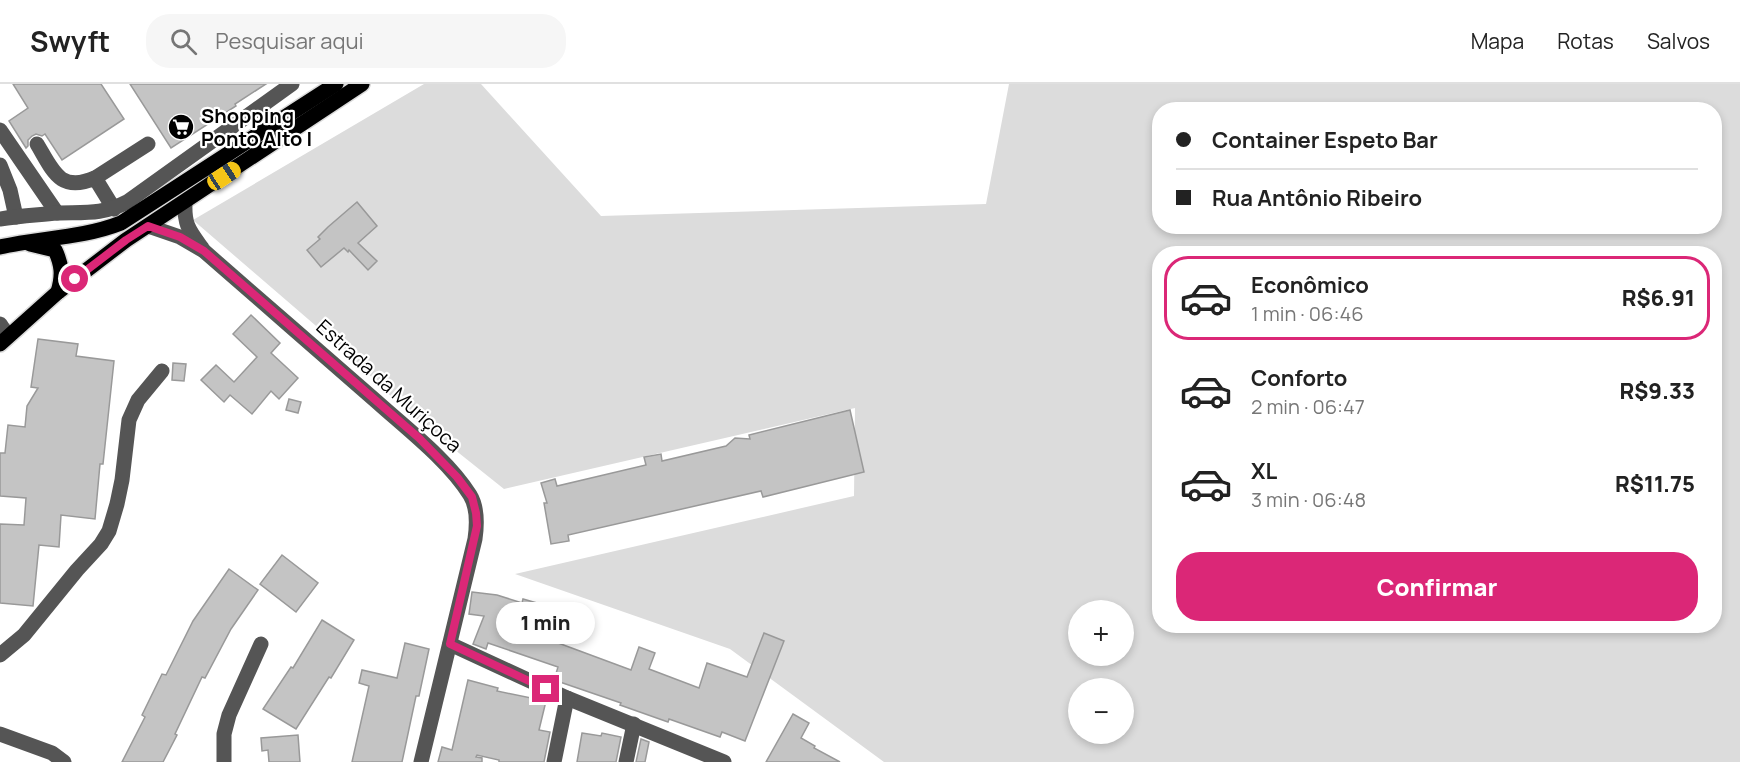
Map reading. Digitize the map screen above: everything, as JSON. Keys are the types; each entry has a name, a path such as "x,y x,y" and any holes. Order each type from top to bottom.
{"main road":[{"path":"0,247 103,230 121,223 336,84"},
{"path":"3,335 126,240 362,84"},
{"path":"22,242 55,250 61,263 62,278 58,292"}],"street":[{"path":"0,219 114,209 292,84"},
{"path":"0,130 57,213"},
{"path":"37,144 54,173 62,181 72,184 84,183 95,178 148,144"},
{"path":"0,165 10,190 16,217"},
{"path":"95,178 114,209"},
{"name":"Estrada da Muriçoca","path":"185,202 184,216 187,226 204,251"},
{"name":"Estrada da Muriçoca","path":"148,226 180,237 204,251 419,438 457,477 472,497 477,526 421,762"},
{"path":"0,655 24,635 101,544 109,531 120,488 129,420 138,400 162,371"},
{"path":"224,762 224,734 229,715 261,644"},
{"path":"450,644 567,698 724,762"},
{"path":"554,762 567,698"},
{"path":"626,762 634,724"},
{"path":"0,734 52,753 64,762"}],"shaded area":[{"path":"424,84 481,84 601,216 986,204 1009,84 1740,84 1740,762 884,762 730,649 515,574 854,496 855,408 504,489 405,410 344,350 193,220"}],"building":[{"path":"13,84 101,84 124,119 62,160 45,134 32,136 26,148 9,121 28,108"},
{"name":"Shopping Ponto Alto I","path":"130,84 266,84 171,148"},
{"path":"357,202 377,226 358,243 377,261 368,270 349,250 348,252 344,248 321,267 307,250 320,239 318,237 328,227"},
{"path":"251,315 280,343 271,353 298,378 279,399 271,391 252,414 230,395 224,402 201,380 216,365 234,382 257,357 233,334"},
{"path":"38,339 78,344 76,356 114,361 95,519 61,515 59,547 39,545 33,606 0,603 0,524 24,525 26,498 0,496 0,453 5,453 8,425 25,427 27,406 38,388 31,387"},
{"path":"173,363 186,364 184,381 172,380"},
{"path":"289,399 301,402 298,413 286,410"},
{"path":"850,410 864,472 763,497 761,491 568,535 569,541 551,544 544,503 547,503 541,483 555,479 557,486 646,465 644,457 661,454 662,461 726,446 735,438 750,439 749,435"},
{"path":"282,555 318,583 296,612 260,584"},
{"path":"229,569 258,590 231,629 205,678 202,677 163,762 122,762 145,717 142,715 162,674 166,675 193,621"},
{"path":"472,592 497,595 522,603 523,599 544,605 534,634 631,670 639,647 655,653 649,669 699,688 707,663 747,677 764,633 784,641 745,741 722,732 720,737 620,705 621,703 554,680 558,667 488,643 486,649 473,644 484,616 469,614"},
{"path":"322,620 354,640 296,729 263,709 291,667 293,668"},
{"path":"405,643 429,649 402,762 352,762 369,686 359,683 362,670 397,678"},
{"path":"468,680 498,688 497,691 546,701 539,730 550,732 544,762 499,762 499,760 477,755 476,757 482,758 482,762 438,762 442,747 452,750"},
{"path":"793,714 809,723 801,738 840,762 766,762"},
{"path":"582,733 601,736 602,733 621,737 616,762 577,762"},
{"path":"298,735 300,762 269,762 268,750 262,751 261,738"},
{"path":"641,739 649,742 645,762 636,762"}],"place":[{"name":"Shopping Ponto Alto I","path":"181,127"}],"route":[{"path":"75,279 148,226 180,237 204,251 283,319 419,438 457,477 472,497 477,526 450,644 546,689"}]}
